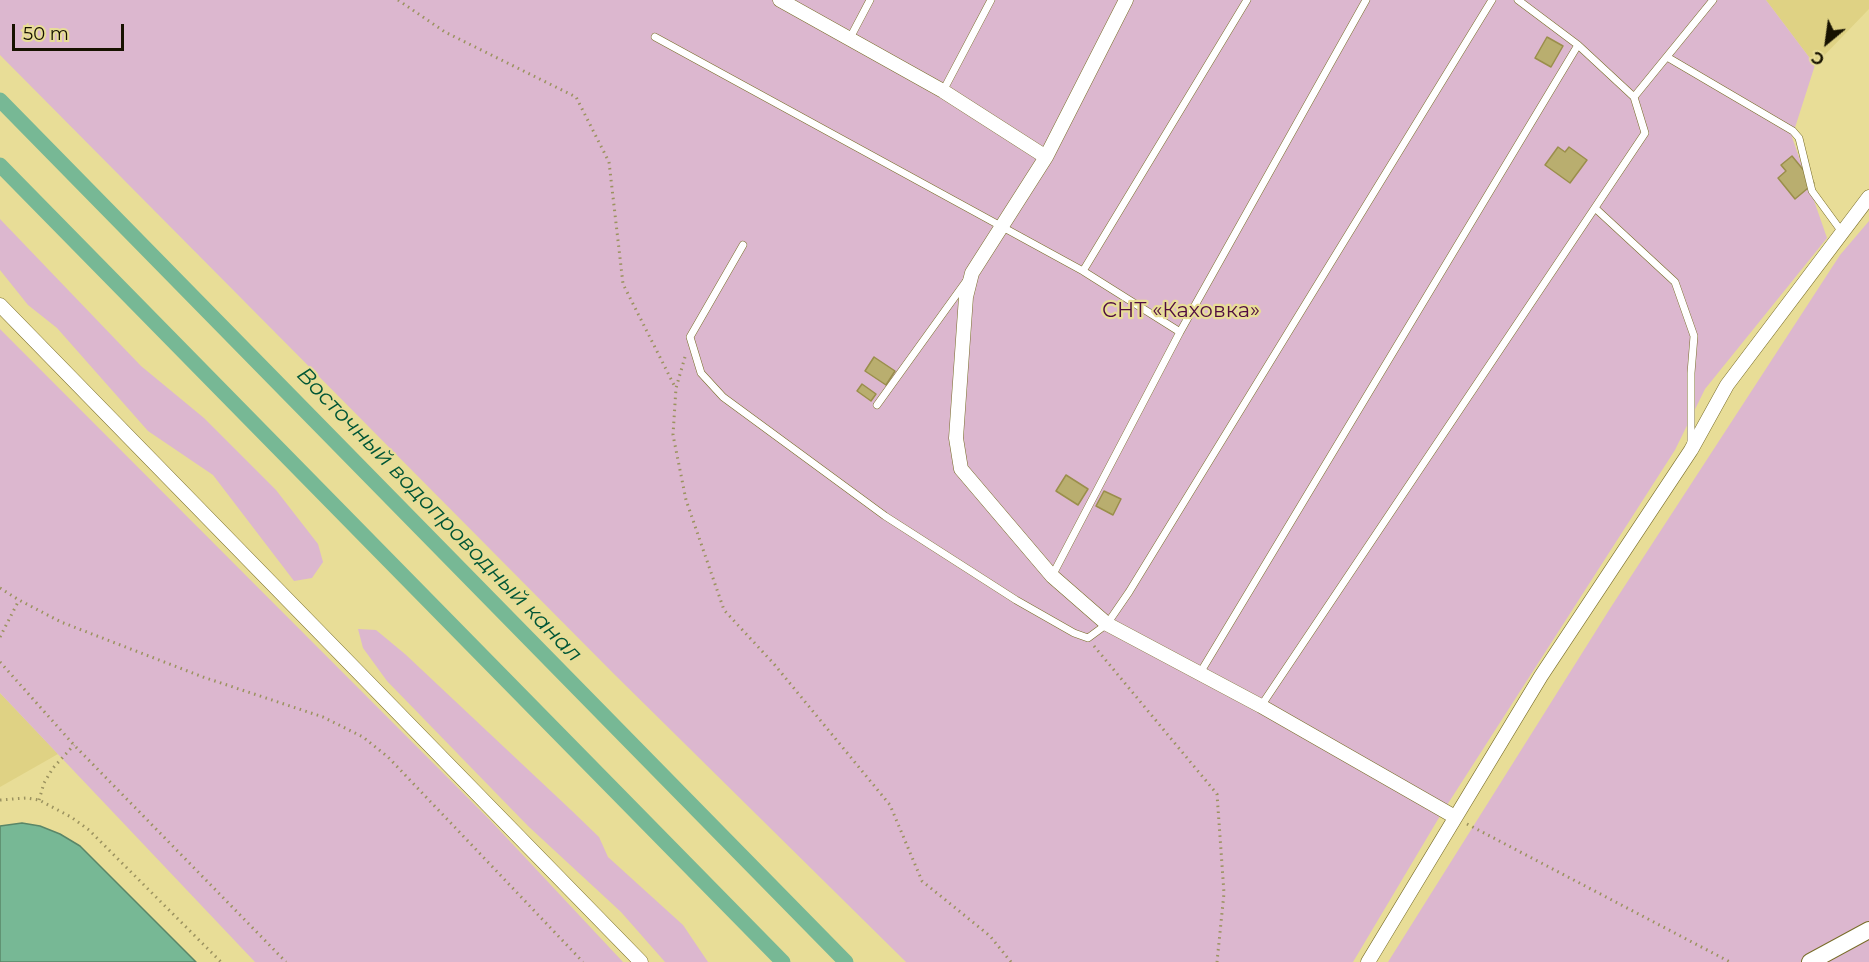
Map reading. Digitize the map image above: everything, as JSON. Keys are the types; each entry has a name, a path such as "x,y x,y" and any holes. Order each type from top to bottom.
{"street":[{"path":"780,0 943,91 1046,157"},
{"path":"1126,0 1046,157 972,273 966,297 956,438 962,469 1052,576 1107,624 1262,706 1455,817"},
{"path":"1368,962 1541,676 1691,450 1727,385 1869,197"},
{"path":"0,305 641,962"},
{"path":"1810,962 1869,930"}],"lane":[{"path":"850,38 870,0"},
{"path":"943,91 991,0"},
{"path":"1083,271 1247,0"},
{"path":"1052,576 1180,332 1366,0"},
{"path":"743,245 690,337 701,374 723,397 885,516 1016,600 1074,633 1088,638 1107,624 1129,592 1492,0"},
{"path":"1262,706 1645,133 1634,97 1578,45 1518,0"},
{"path":"1634,97 1713,0"},
{"path":"655,37 1083,271 1180,332"},
{"path":"1200,673 1578,45"},
{"path":"1667,57 1793,131 1799,138 1812,191 1842,232"},
{"path":"1595,208 1675,282 1694,336 1691,373 1691,450"},
{"path":"877,405 972,273"}],"path":[{"path":"398,0 445,32 576,97 609,162 623,284 676,388"},
{"path":"690,337 676,388 673,435 686,500 724,610 774,664 890,805 922,881 990,936 1011,962"},
{"path":"0,588 61,622 107,641 203,677 323,717 363,737 388,757 584,962"},
{"path":"0,637 19,600"},
{"path":"1088,638 1217,795 1224,892 1217,962"},
{"path":"0,662 74,744 286,962"},
{"path":"39,800 44,783 53,768 74,744"},
{"path":"0,800 26,798 39,800 71,817 89,830 221,962"},
{"path":"1455,817 1730,962"}],"shaded area":[{"path":"1766,0 1869,0 1869,9 1815,65"},
{"path":"0,693 58,754 0,787"},
{"path":"22,823 40,826 80,846 196,962 0,962 0,826"}],"green space":[{"name":"СНТ «Каховка»","path":"0,0 1766,0 1815,65 1792,137 1827,238 1705,389 1675,450 1440,816 1353,962 906,962 613,673 0,55"},
{"path":"0,219 141,366 204,418 276,490 318,544 323,562 312,578 294,581 213,475 148,431 57,328 28,305 0,270"},
{"path":"1869,221 1869,962 1388,962 1611,607 1840,255"},
{"path":"0,329 490,820 623,962 255,962 0,693"},
{"path":"358,629 376,630 405,654 571,810 599,837 608,857 683,925 708,962 665,962 621,912 528,826 387,681 363,648"}],"building":[{"path":"1547,37 1563,46 1551,67 1535,58"},
{"path":"1558,147 1565,152 1569,147 1587,160 1570,183 1545,165"},
{"path":"1792,156 1814,183 1795,199 1778,178 1786,171 1781,165"},
{"path":"874,357 895,371 886,385 865,371"},
{"path":"862,384 876,394 871,401 857,391"},
{"path":"1066,475 1088,489 1078,505 1056,491"},
{"path":"1104,491 1121,499 1113,515 1096,506"}],"waterway":[{"name":"Восточный водопроводный канал","path":"0,100 846,962"},
{"name":"Восточный водопроводный канал","path":"0,165 783,962"}]}
